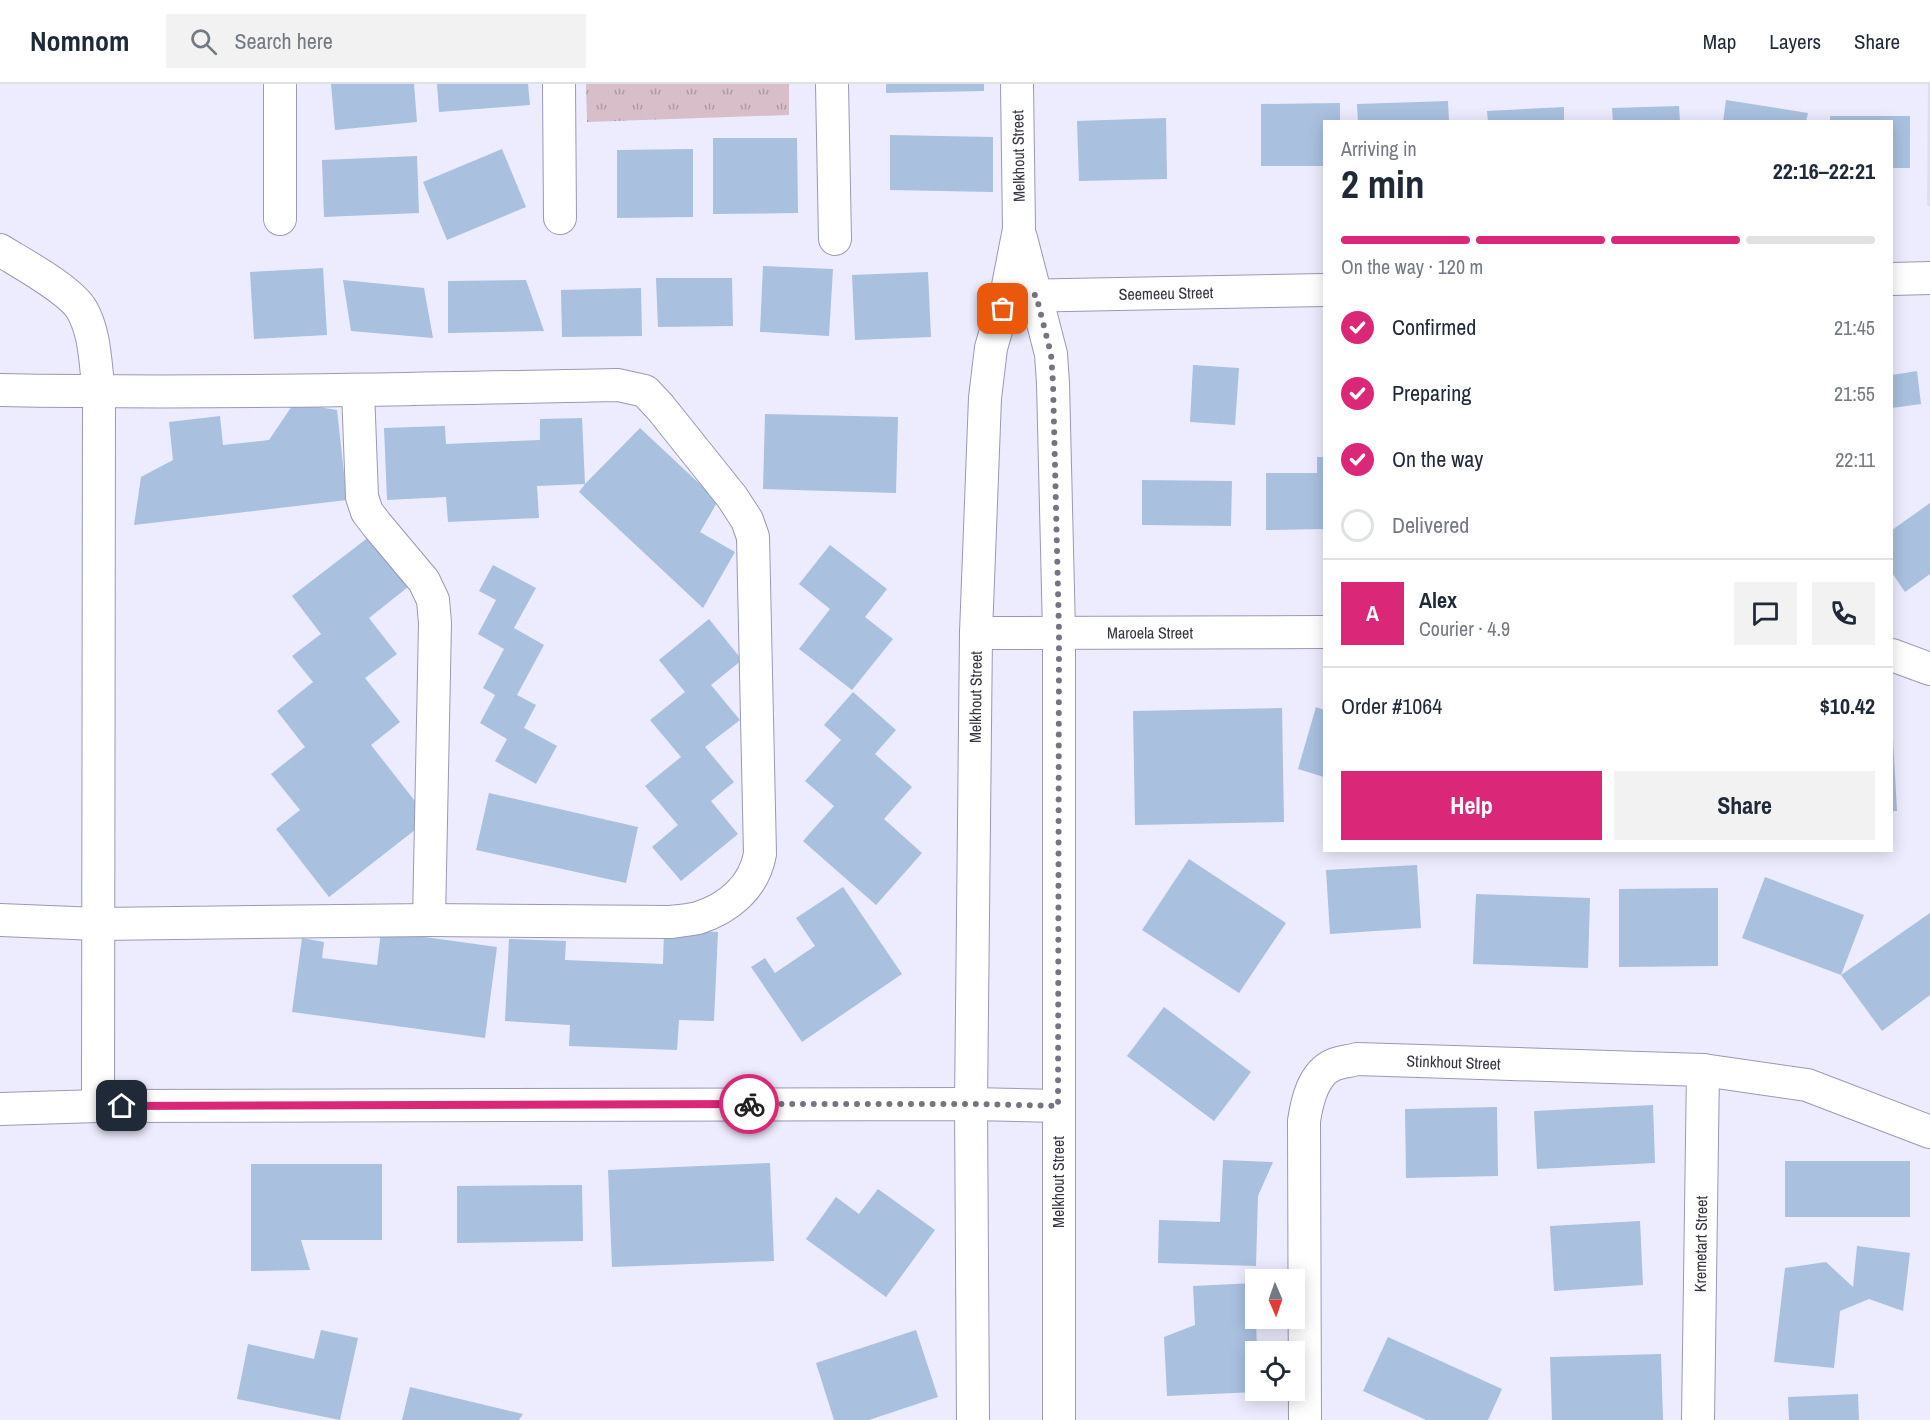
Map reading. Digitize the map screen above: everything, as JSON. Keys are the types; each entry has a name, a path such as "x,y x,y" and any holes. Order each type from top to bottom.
{"street":[{"path":"280,84 280,219"},
{"path":"559,84 560,218"},
{"path":"832,84 835,239"},
{"name":"Melkhout Street","path":"1017,84 1021,296 1051,354 1059,632 1059,1420"},
{"path":"0,250 62,291 82,309 92,334 99,392 98,1106"},
{"path":"1893,279 1930,278"},
{"name":"Seemeeu Street","path":"1021,296 1323,290"},
{"name":"Melkhout Street","path":"973,1420 971,1104 976,633 985,398 991,348 1021,296"},
{"path":"0,390 99,392 358,390 618,385 645,391 660,406 732,497 747,520 753,537 760,854 757,869 739,895 723,906 697,918 670,922 429,920 98,924 0,920"},
{"path":"358,390 362,497 367,512 424,580 433,600 435,622 429,920"},
{"name":"Maroela Street","path":"976,633 1323,632"},
{"path":"1893,656 1930,669"},
{"name":"Stinkhout Street","path":"1305,1420 1304,1120 1307,1102 1320,1076 1332,1066 1358,1059 1703,1070 1807,1085 1930,1132"},
{"name":"Kremetart Street","path":"1698,1420 1703,1070"},
{"path":"0,1109 98,1106 971,1104 1058,1106"}],"shaded area":[{"path":"1928,84 1930,84 1930,206 1927,206"}],"green space":[{"path":"586,84 789,84 789,115 587,122"}],"building":[{"path":"331,84 414,84 417,122 335,130"},
{"path":"437,84 528,84 530,105 439,112"},
{"path":"886,84 984,84 984,91 886,93"},
{"path":"1726,100 1808,113 1806,120 1723,120"},
{"path":"1448,101 1449,120 1358,120 1357,104"},
{"path":"1340,103 1340,120 1323,120 1323,166 1261,166 1261,104"},
{"path":"1679,106 1680,120 1613,120 1612,108"},
{"path":"1564,107 1564,120 1488,120 1487,111"},
{"path":"1830,116 1910,116 1910,168 1893,168 1893,120 1830,120"},
{"path":"1166,118 1167,179 1079,181 1077,121"},
{"path":"890,135 993,137 993,192 890,190"},
{"path":"713,138 797,138 798,213 713,214"},
{"path":"502,149 526,207 447,240 423,182"},
{"path":"693,149 693,217 617,218 617,150"},
{"path":"417,156 419,213 324,217 322,160"},
{"path":"763,266 833,269 829,336 760,332"},
{"path":"323,268 327,335 254,339 250,272"},
{"path":"928,272 931,337 855,340 852,275"},
{"path":"656,278 732,278 733,326 658,327"},
{"path":"343,280 424,288 433,338 351,331"},
{"path":"526,280 544,331 448,333 448,281"},
{"path":"641,288 642,336 562,337 561,290"},
{"path":"1193,365 1239,368 1235,425 1190,422"},
{"path":"1917,371 1921,404 1893,408 1893,375"},
{"path":"294,403 337,410 347,500 134,525 141,477 173,460 169,422 220,416 223,445 269,440"},
{"path":"765,414 898,417 896,493 763,489"},
{"path":"582,418 585,484 537,486 539,518 448,522 446,497 387,500 384,428 445,426 446,444 540,440 540,419"},
{"path":"640,428 718,501 700,532 735,552 703,608 579,492"},
{"path":"1317,457 1323,457 1323,529 1266,530 1266,473 1317,473"},
{"path":"1142,480 1232,481 1231,526 1142,525"},
{"path":"1930,503 1930,574 1905,592 1893,574 1893,529"},
{"path":"374,533 413,583 369,618 397,654 365,678 400,722 371,745 429,819 329,897 276,829 300,810 271,774 305,747 277,711 313,682 292,656 321,634 292,596"},
{"path":"830,545 887,589 865,617 893,639 852,690 799,649 830,609 799,584"},
{"path":"493,565 536,588 514,628 544,645 517,695 536,705 524,728 557,746 536,784 495,761 507,739 480,723 495,695 483,688 504,649 478,634 496,600 479,591"},
{"path":"709,619 742,660 711,685 740,720 705,747 734,782 711,801 738,834 681,881 652,847 678,825 645,786 681,757 650,720 685,692 659,660"},
{"path":"853,692 896,730 875,754 912,787 884,819 922,853 876,905 803,841 834,806 805,781 841,740 824,725"},
{"path":"1316,707 1323,710 1323,777 1298,769"},
{"path":"1282,708 1284,822 1135,825 1133,711"},
{"path":"1893,739 1897,811 1893,811"},
{"path":"489,793 638,827 626,883 476,850"},
{"path":"1189,859 1286,923 1239,993 1142,930"},
{"path":"1417,865 1421,928 1330,934 1326,870"},
{"path":"1765,877 1864,915 1841,975 1742,938"},
{"path":"843,887 902,974 802,1042 751,967 765,958 775,973 815,946 796,918"},
{"path":"1718,888 1718,966 1619,967 1619,889"},
{"path":"1476,894 1590,898 1588,968 1473,964"},
{"path":"1930,913 1930,995 1882,1031 1841,975"},
{"path":"664,929 718,932 714,1021 679,1020 677,1050 569,1046 570,1025 505,1021 509,939 566,941 565,960 663,964"},
{"path":"381,931 497,947 485,1038 292,1012 302,938 324,942 322,958 377,965"},
{"path":"1164,1007 1251,1072 1214,1121 1127,1056"},
{"path":"1653,1105 1655,1163 1537,1169 1534,1111"},
{"path":"1497,1107 1498,1176 1406,1178 1405,1109"},
{"path":"1223,1160 1273,1162 1258,1196 1256,1266 1158,1263 1159,1220 1220,1222"},
{"path":"1785,1161 1910,1161 1910,1217 1785,1217"},
{"path":"770,1163 774,1261 612,1267 608,1170"},
{"path":"251,1164 382,1164 382,1240 301,1240 310,1270 251,1271"},
{"path":"582,1185 583,1241 457,1243 457,1186"},
{"path":"878,1189 935,1230 886,1297 806,1239 836,1197 859,1214"},
{"path":"1640,1221 1643,1285 1554,1291 1550,1226"},
{"path":"1857,1246 1910,1253 1903,1311 1869,1299 1840,1311 1834,1368 1774,1362 1785,1268 1826,1262 1853,1287"},
{"path":"1245,1283 1245,1329 1256,1329 1257,1341 1245,1341 1245,1392 1167,1396 1164,1337 1195,1325 1193,1286"},
{"path":"321,1330 358,1338 340,1420 237,1399 248,1344 314,1359"},
{"path":"916,1330 938,1397 869,1420 834,1420 816,1363"},
{"path":"1388,1337 1502,1389 1488,1420 1426,1420 1363,1391"},
{"path":"1661,1354 1663,1420 1552,1420 1550,1357"},
{"path":"410,1387 523,1414 519,1420 402,1420"},
{"path":"1858,1394 1859,1420 1789,1420 1788,1397"}],"way so far":[{"path":"749,1104 1058,1106 1059,632 1051,354 1036,295 1006,296 1003,309"}],"route":[{"path":"122,1106 749,1104"}]}
